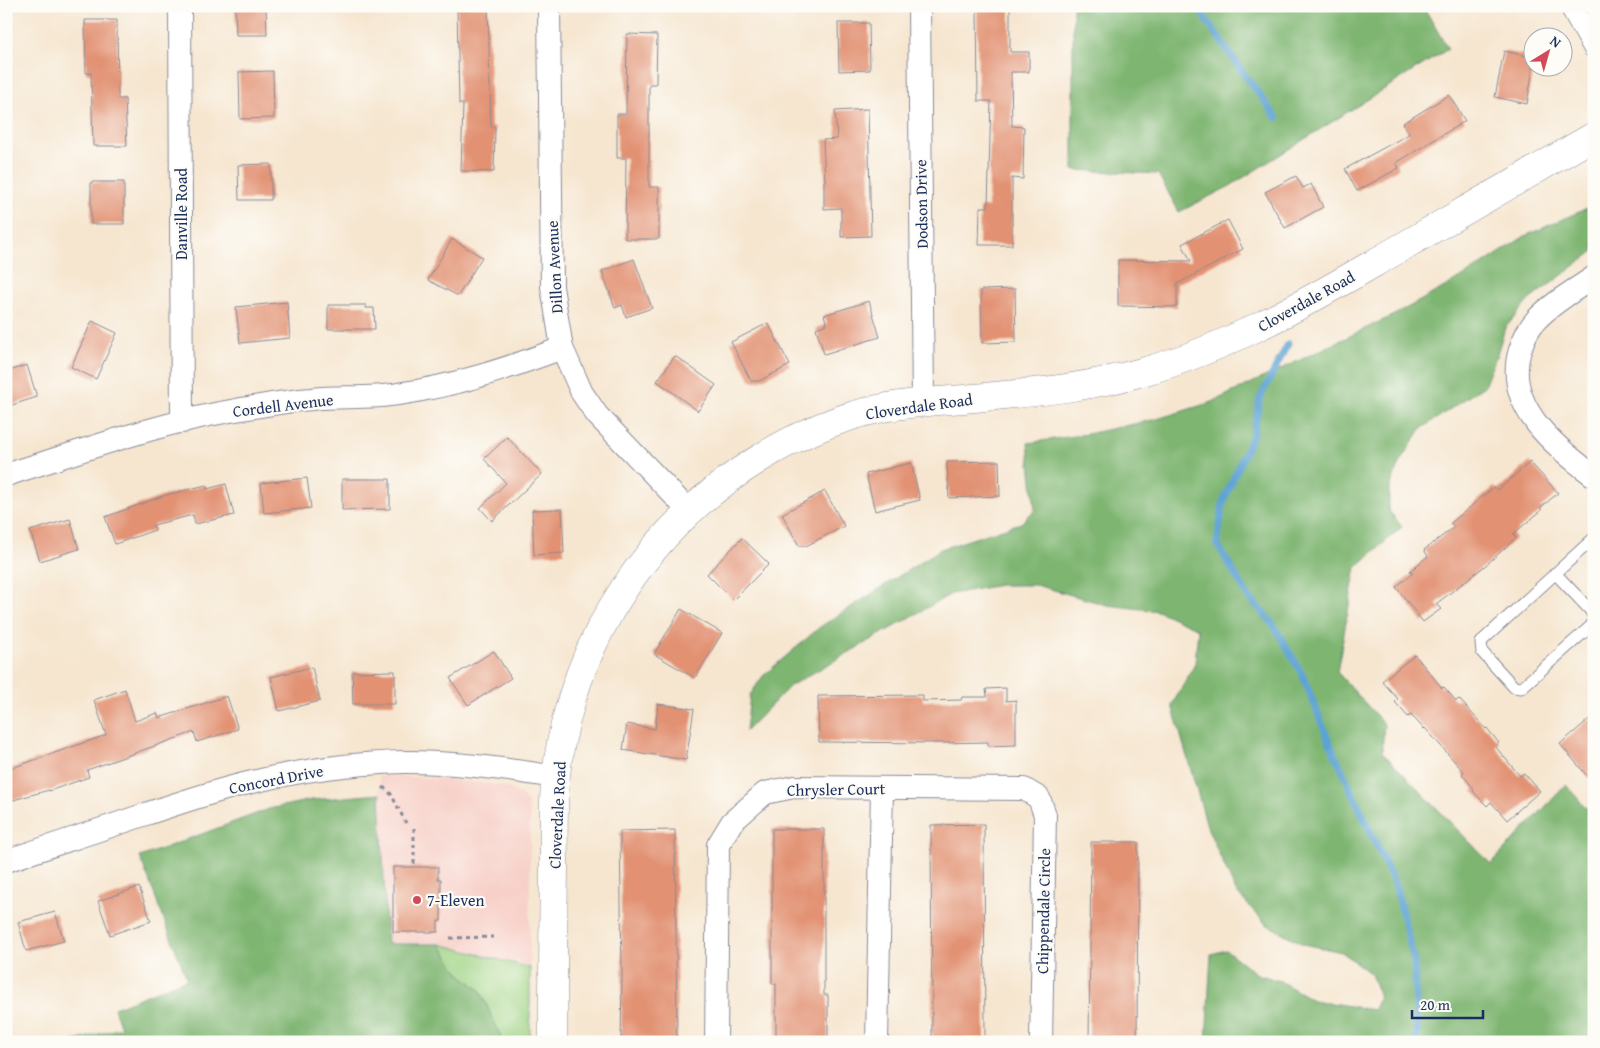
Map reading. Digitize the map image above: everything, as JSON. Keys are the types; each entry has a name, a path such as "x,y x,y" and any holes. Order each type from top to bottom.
{"street":[{"name":"Danville Road","path":"180,6 182,422"},
{"name":"Dillon Avenue","path":"549,6 552,287 562,348 582,393 597,414 689,511"},
{"name":"Dodson Drive","path":"919,6 923,402"},
{"path":"1571,6 1594,47"},
{"name":"Cloverdale Road","path":"553,1042 553,835 556,777 568,712 584,664 605,618 632,575 663,537 689,511 737,472 785,443 826,424 878,409 923,402 1083,386 1142,373 1210,350 1320,296 1594,136"},
{"path":"1594,277 1548,309 1535,321 1522,343 1516,369 1518,387 1528,411 1562,451 1594,476"},
{"name":"Cordell Avenue","path":"6,475 127,437 234,410 311,399 396,395 434,388 521,364 562,348"},
{"name":"Concord Drive","path":"6,861 209,793 245,783 306,771 369,764 424,763 506,769 556,777"},
{"name":"Chrysler Court","path":"716,1042 718,845 732,822 765,793 794,787 1024,789"},
{"path":"877,1042 882,788"},
{"name":"Chippendale Circle","path":"1024,789 1039,798 1045,814 1040,1042"}],"lane":[{"path":"1555,573 1590,610 1594,618 1591,626 1521,688 1514,687 1484,656 1481,648 1484,639 1555,573 1594,538"}],"path":[{"path":"382,786 391,794 406,824"},
{"path":"414,824 414,864"},
{"path":"450,938 493,937"}],"shaded area":[{"path":"379,776 430,778 498,785 511,789 521,795 528,803 530,815 530,968 440,944 387,944"}],"green space":[{"path":"1073,6 1423,6 1448,49 1230,186 1179,212 1158,174 1073,170"},
{"path":"1594,205 1594,251 1529,300 1505,328 1484,386 1421,429 1399,463 1389,490 1389,511 1402,527 1356,567 1337,672 1384,724 1382,752 1491,864 1566,785 1587,809 1594,803 1594,1042 1206,1042 1211,954 1226,950 1257,974 1280,981 1313,1000 1374,1010 1379,995 1371,974 1342,952 1303,944 1266,924 1236,892 1208,829 1172,705 1195,664 1198,629 1158,611 1107,605 1036,585 1000,585 951,594 790,686 746,731 750,695 763,676 820,627 941,549 1021,523 1035,510 1028,443 1087,434 1157,419 1212,402 1398,313 1466,275 1525,236"},
{"path":"380,794 387,944 440,944 459,973 480,990 503,1042 70,1042 121,1028 114,1008 187,979 140,857 269,809 311,800"},
{"path":"440,944 530,968 530,1042 503,1042 480,990 459,973"}],"building":[{"path":"235,6 266,6 267,35 236,35"},
{"path":"457,6 488,6 491,127 495,127 494,172 461,171 463,104 459,104"},
{"path":"977,6 1010,6 1010,52 1029,52 1029,72 1011,72 1012,126 1024,127 1023,179 1012,178 1012,245 979,245 980,207 988,207 991,101 978,101"},
{"path":"85,20 117,20 118,99 125,99 127,146 93,146 91,73 86,73"},
{"path":"838,23 869,23 870,70 839,71"},
{"path":"627,34 657,35 656,84 649,84 649,187 659,187 659,239 625,239 626,158 617,158 617,114 626,114"},
{"path":"1504,51 1522,55 1522,78 1531,78 1527,104 1495,97"},
{"path":"273,71 274,118 240,119 239,72"},
{"path":"1449,95 1465,121 1396,163 1399,168 1357,191 1345,169 1409,134 1403,123"},
{"path":"868,109 871,236 841,237 841,208 824,209 823,140 837,139 835,111"},
{"path":"271,164 271,200 239,200 238,165"},
{"path":"1296,176 1303,188 1311,184 1323,207 1285,228 1265,192"},
{"path":"91,182 124,182 124,224 91,224"},
{"path":"1228,220 1243,249 1177,284 1177,307 1118,306 1118,260 1191,261 1182,244"},
{"path":"452,239 482,257 458,296 428,280"},
{"path":"634,259 652,308 626,317 622,305 615,308 602,271"},
{"path":"1015,289 1016,342 982,343 981,290"},
{"path":"869,301 880,337 824,354 816,328 827,324 824,315"},
{"path":"287,302 290,338 240,343 236,307"},
{"path":"328,305 366,305 366,308 374,308 375,329 328,329"},
{"path":"92,321 117,333 96,379 71,367"},
{"path":"768,323 790,365 759,381 751,381 731,342"},
{"path":"675,356 716,385 698,411 657,381"},
{"path":"27,365 37,397 6,407 6,372"},
{"path":"507,437 542,474 492,521 480,508 506,483 484,459"},
{"path":"999,461 1000,496 949,498 947,462"},
{"path":"1530,462 1558,493 1540,508 1542,510 1513,534 1516,538 1486,565 1436,604 1441,609 1423,622 1396,587 1413,573 1410,571 1428,556 1424,550 1454,527 1451,523 1494,487 1498,490"},
{"path":"911,463 920,500 875,511 866,474"},
{"path":"307,478 311,508 264,513 261,483"},
{"path":"342,479 390,479 390,509 342,510"},
{"path":"226,484 234,515 195,524 193,515 153,525 155,530 115,544 105,517 166,495 206,485 207,489"},
{"path":"825,491 844,526 806,546 799,546 782,514"},
{"path":"562,509 564,553 534,555 532,510"},
{"path":"70,519 79,549 40,561 30,531"},
{"path":"742,538 769,564 733,600 707,574"},
{"path":"681,609 722,633 695,678 654,654"},
{"path":"494,651 511,678 468,705 450,678"},
{"path":"1415,655 1442,688 1444,687 1456,701 1459,699 1487,728 1499,743 1495,746 1520,776 1524,773 1540,791 1507,820 1491,802 1487,806 1473,791 1474,789 1462,774 1464,772 1425,728 1411,715 1408,717 1395,702 1398,699 1382,681"},
{"path":"312,667 320,701 279,711 271,677"},
{"path":"395,671 395,704 353,704 352,672"},
{"path":"1006,688 1006,701 1016,700 1016,745 988,746 988,742 819,742 818,696 923,695 923,701 961,700 962,697 987,697 986,689"},
{"path":"125,689 135,721 157,713 159,718 227,696 238,729 197,742 194,732 87,770 89,777 49,791 6,802 6,770 106,735 94,700"},
{"path":"658,704 694,709 686,760 623,750 627,724 655,729"},
{"path":"1594,715 1594,784 1560,744"},
{"path":"984,824 985,1039 932,1038 931,825"},
{"path":"772,829 824,829 824,995 828,995 828,1042 776,1042 776,984 772,984"},
{"path":"675,830 677,1042 621,1042 620,831"},
{"path":"1091,842 1138,842 1137,1042 1089,1042"},
{"name":"7-Eleven","path":"393,867 438,867 438,879 441,879 441,921 438,921 438,932 393,932"},
{"path":"139,887 151,921 110,935 98,901"},
{"path":"55,912 64,941 26,951 18,922"}],"waterway":[{"path":"1203,6 1202,14 1277,118"},
{"path":"1288,344 1260,398 1253,434 1223,502 1217,544 1248,596 1273,624 1302,674 1331,746 1396,887 1414,961 1416,1042"}],"place":[{"name":"7-Eleven","path":"417,900"}]}
